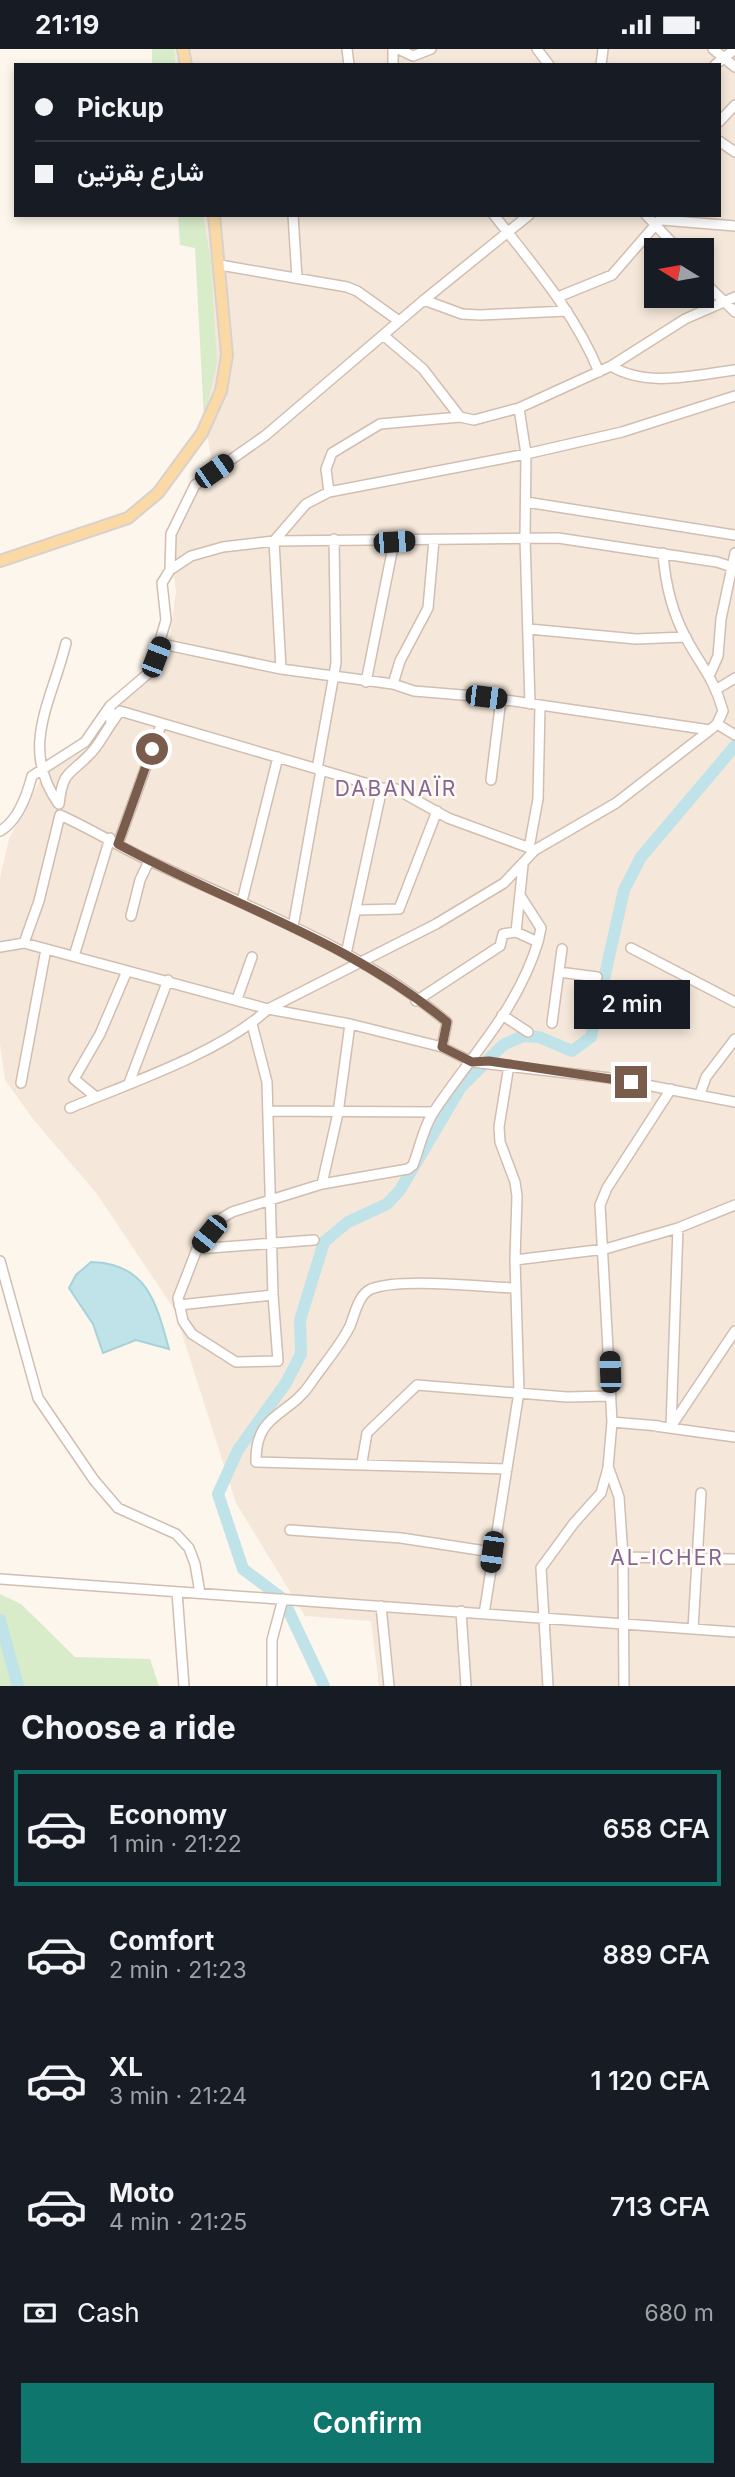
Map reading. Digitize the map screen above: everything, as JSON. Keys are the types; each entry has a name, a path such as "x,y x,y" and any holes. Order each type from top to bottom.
{"main road":[{"path":"0,561 128,518 158,493 202,433 221,391 227,355 214,217"}],"street":[{"path":"398,49 413,55 431,49"},
{"path":"713,49 735,67"},
{"path":"717,63 735,49"},
{"path":"721,120 735,105"},
{"path":"293,217 297,278"},
{"path":"495,217 558,297 588,345 599,372"},
{"path":"170,570 171,534 195,485 267,435 424,300 508,234 521,219"},
{"path":"558,297 611,275 661,220"},
{"path":"661,220 735,226"},
{"path":"661,220 672,238"},
{"path":"220,265 357,291 399,321"},
{"path":"714,291 735,312"},
{"path":"329,492 326,469 332,453 380,424 460,417 480,420 519,408 611,366 676,324 735,297"},
{"path":"424,300 462,314 480,316 567,311"},
{"path":"383,335 423,369 460,417"},
{"path":"611,366 623,374 641,378 671,378 735,370"},
{"path":"281,669 274,541 306,504 329,492 526,454 622,432 735,396"},
{"path":"70,1108 226,1040 252,1024 268,1009 362,964 504,883 523,865 532,849 538,799 525,538 526,454 519,408"},
{"path":"526,502 735,535"},
{"path":"0,831 9,826 27,793 32,775 85,742 110,706 151,671 162,644 166,620 162,583 170,570 191,556 274,541 394,542 558,537 663,553 733,568"},
{"path":"293,927 334,678 334,540"},
{"path":"393,684 400,661 428,608 434,540"},
{"path":"366,682 394,542"},
{"path":"58,803 63,782 71,768 88,756 120,711 161,725 396,789 463,824 532,849 616,803 714,727 723,711 710,674 686,637 669,591 663,553"},
{"path":"710,674 718,656 721,619 735,553"},
{"path":"529,629 636,639 686,637"},
{"path":"24,943 39,901 60,815 58,803 40,771 38,756 43,723 66,643"},
{"path":"162,644 281,669 393,684 426,693 501,699 714,727 735,735"},
{"path":"717,689 735,678"},
{"path":"491,780 501,699"},
{"path":"110,706 111,724"},
{"path":"118,844 161,725"},
{"path":"242,901 278,757"},
{"path":"346,954 382,787"},
{"path":"356,910 399,909 437,811"},
{"path":"60,815 110,838 149,861 242,901 346,954 447,1022 442,1047"},
{"path":"74,956 110,838"},
{"path":"131,916 140,880 149,861"},
{"path":"516,932 523,865"},
{"path":"252,1024 267,1082 271,1202 274,1242 276,1363 236,1362 205,1345 192,1334 183,1321 178,1305 179,1292 197,1249 222,1219 232,1212 271,1202 322,1184 408,1169 433,1112 472,1062 523,982 541,928 520,896"},
{"path":"416,1001 500,946 503,934 516,932 538,942"},
{"path":"0,947 24,943 127,971 168,979 268,1009 350,1024 442,1047 472,1062 671,1089 735,1102"},
{"path":"631,948 735,1002"},
{"path":"21,1083 46,949"},
{"path":"552,1023 562,949"},
{"path":"237,999 252,957"},
{"path":"96,1097 74,1079 100,1034 127,971"},
{"path":"559,972 597,977"},
{"path":"129,1083 168,979"},
{"path":"502,1015 528,1033"},
{"path":"322,1184 338,1113 350,1024"},
{"path":"701,1094 706,1077 735,1039"},
{"path":"484,1614 519,1392 515,1260 517,1196 500,1142 499,1127 509,1065"},
{"path":"548,1686 541,1568 574,1523 601,1493 608,1468 612,1422 605,1249 600,1205 602,1196 671,1089"},
{"path":"268,1111 433,1112"},
{"path":"515,1260 605,1249 678,1228 735,1205"},
{"path":"671,1427 678,1228"},
{"path":"197,1249 314,1240"},
{"path":"0,1261 38,1398 94,1480 118,1508 176,1534 189,1548 200,1593"},
{"path":"507,1469 362,1462 256,1462 256,1447 266,1423 308,1388 349,1329 370,1289 405,1284 516,1288"},
{"path":"178,1305 273,1295"},
{"path":"671,1427 735,1331"},
{"path":"362,1462 367,1433 417,1385 567,1397 611,1396"},
{"path":"612,1422 671,1427"},
{"path":"655,1426 735,1437"},
{"path":"608,1468 619,1497 624,1686"},
{"path":"693,1629 701,1493"},
{"path":"290,1530 401,1538 492,1552"},
{"path":"622,1557 735,1559"},
{"path":"0,1579 735,1632"},
{"path":"177,1592 184,1686"},
{"path":"272,1686 272,1640 282,1599"},
{"path":"381,1606 389,1686"},
{"path":"461,1611 466,1686"}],"shaded area":[{"path":"174,49 735,49 735,1686 379,1686 371,1621 305,1616 236,1503 174,1309 97,1194 33,1119 5,1080 0,1044 0,878 9,839 43,775 89,748 120,701 158,670 169,642 176,591 170,551 211,456 204,419 211,260 203,217 721,217 721,63 176,63"}],"green space":[{"path":"152,49 174,49 176,63 152,63"},
{"path":"178,217 203,217 211,260 217,363 204,419 195,248 180,245"},
{"path":"0,1594 21,1604 75,1657 150,1659 159,1686 0,1686"}],"water":[{"path":"91,1262 125,1269 146,1288 159,1315 169,1349 136,1340 103,1353 93,1324 69,1288 76,1275"}],"waterway":[{"path":"324,1686 283,1599 243,1569 218,1494 238,1450 286,1383 301,1354 300,1320 324,1242 348,1222 387,1204 400,1190 461,1087 503,1045 523,1036 539,1037 572,1051 591,1037 624,890 641,857 735,746"},
{"path":"0,1620 18,1686"}],"district":[{"name":"DABANAÏR","path":"396,789"},
{"name":"AL-ICHER","path":"667,1558"}],"route":[{"path":"152,749 118,844 293,927 346,954 392,982 447,1022 442,1047 472,1062 489,1061 631,1082"}]}
